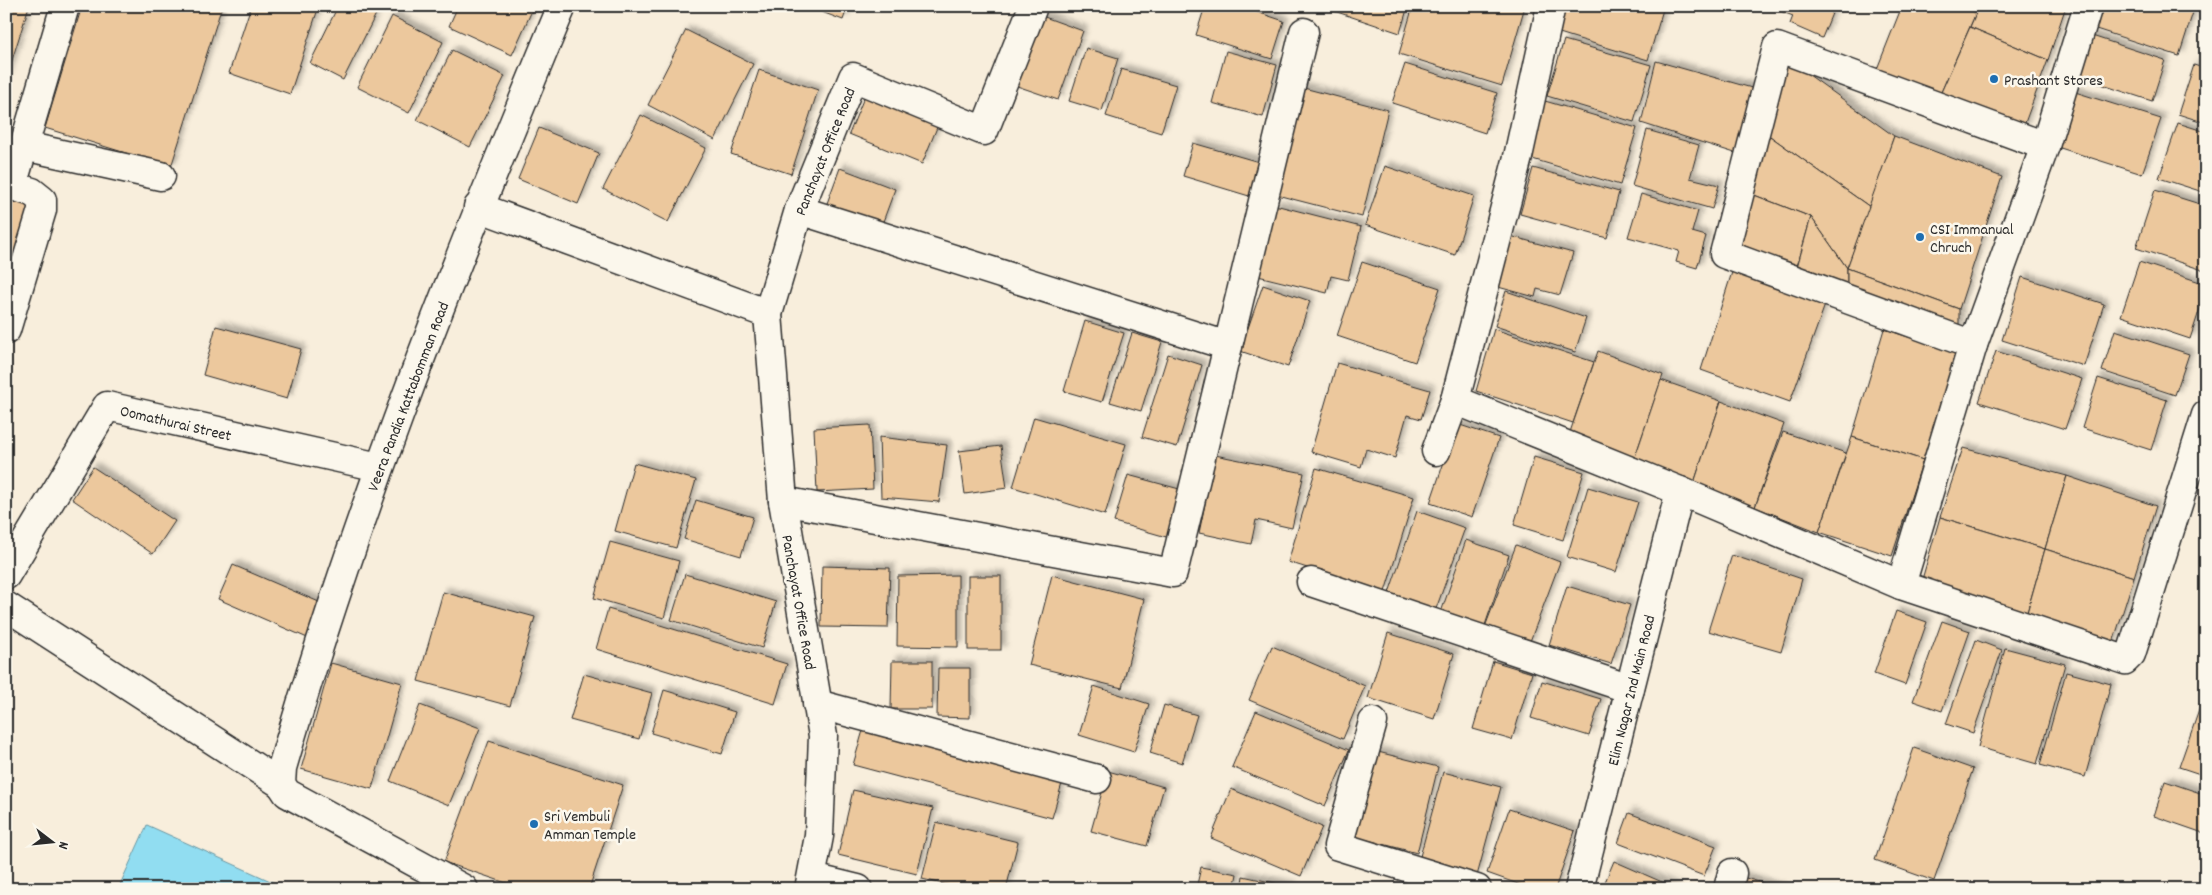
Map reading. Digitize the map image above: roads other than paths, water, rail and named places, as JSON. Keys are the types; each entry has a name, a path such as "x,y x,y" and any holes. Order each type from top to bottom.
{"street":[{"path":"6,330 42,210 42,200 32,192 9,185 24,146 65,6"},
{"name":"Veera Pandia Kattabomman Road","path":"284,788 282,768 379,467 478,207 562,6"},
{"path":"1436,451 1455,400 1518,157 1551,6"},
{"path":"1902,585 1973,345 2045,146 2088,6"},
{"name":"Panchayat Office Road","path":"811,883 819,836 823,736 783,501 768,314 800,210 854,77 984,131 1032,9"},
{"path":"783,501 1173,573 1304,32"},
{"path":"1973,345 1724,254 1778,47 2045,146"},
{"path":"24,146 161,176"},
{"path":"478,207 768,314"},
{"path":"800,210 1228,346"},
{"path":"1455,400 1680,491 1902,585 2128,660 2206,415"},
{"name":"Oomathurai Street","path":"6,575 107,406 379,467"},
{"name":"Elim Nagar 2nd Main Road","path":"1579,889 1680,491"},
{"path":"1311,582 1630,689"},
{"path":"6,606 284,788 464,889"},
{"path":"818,704 1097,779"},
{"path":"1373,722 1338,846 1477,889"},
{"path":"811,883 858,889"}],"water":[{"path":"147,825 288,889 118,889"}],"place":[{"name":"Prashant Stores","path":"1994,79"},
{"name":"CSI Immanual Chruch","path":"1920,237"},
{"name":"Sri Vembuli Amman Temple","path":"534,824"}]}
